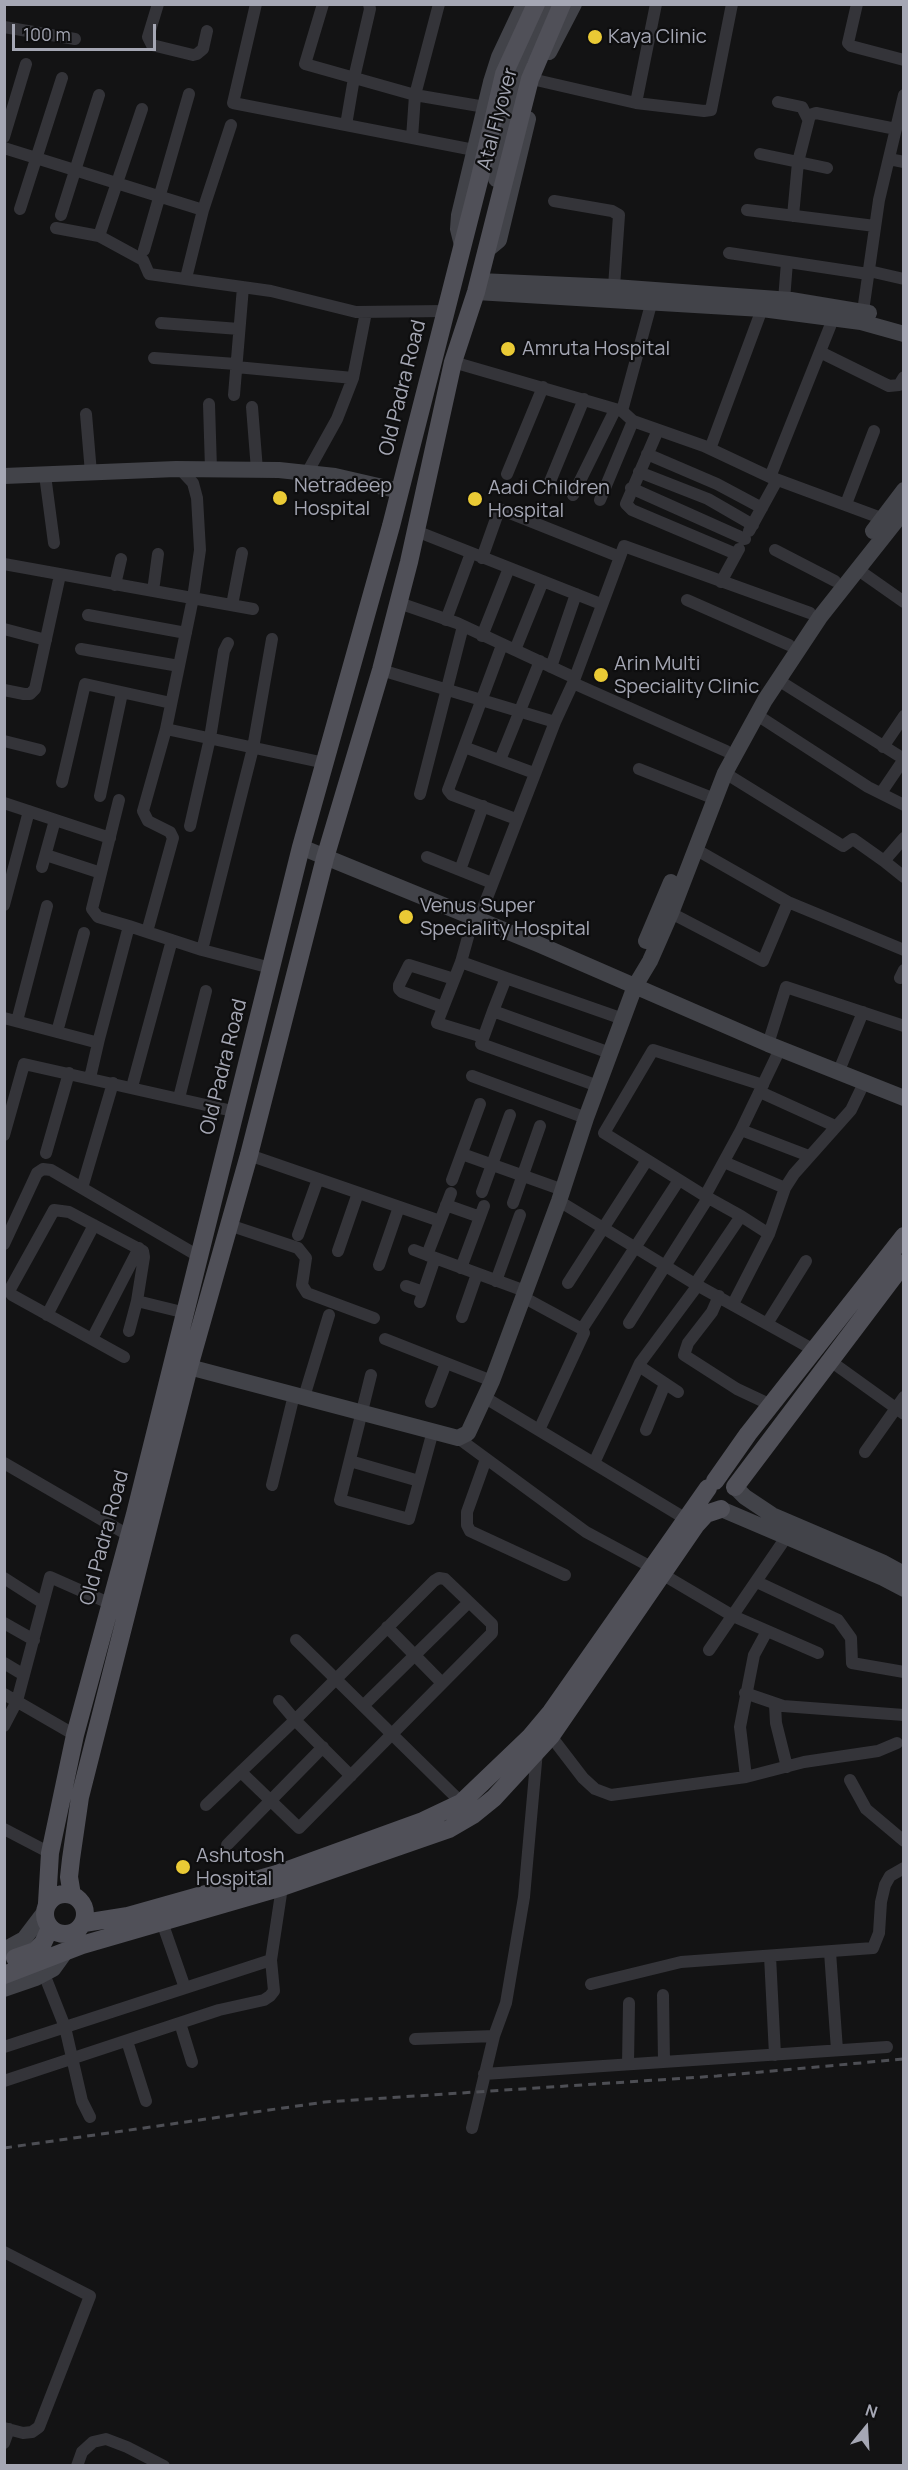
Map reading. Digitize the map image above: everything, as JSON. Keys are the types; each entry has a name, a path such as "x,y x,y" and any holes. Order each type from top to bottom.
{"main road":[{"name":"Atal Flyover","path":"462,245 504,74 536,4"},
{"name":"Atal Flyover","path":"486,250 530,79 562,4"},
{"name":"Old Padra Road","path":"72,1895 69,1877 80,1797 186,1313 302,847 400,490 462,245"},
{"name":"Old Padra Road","path":"46,1906 50,1854 75,1735 111,1604 137,1539 189,1367 249,1155 324,858 399,603 453,362 486,250"},
{"path":"735,1487 903,1236"},
{"path":"4,1962 26,1961 66,1951 282,1887 438,1833 467,1809 540,1736 691,1522 712,1484 771,1406 822,1355 903,1263"},
{"path":"691,1522 706,1514 729,1508 736,1501 735,1487 725,1479 712,1484"},
{"path":"712,1484 709,1502 721,1509"},
{"path":"107,1938 90,1933 83,1924 85,1910 78,1899 72,1895 59,1895 46,1906 47,1923 50,1928 62,1935 69,1934 83,1924 128,1916 277,1874 423,1821 467,1809"},
{"path":"4,1975 26,1961 43,1943 50,1928"}],"street":[{"path":"158,4 148,37 152,45 197,54 203,49 207,31"},
{"path":"256,4 233,103 474,150"},
{"path":"323,4 305,64 415,95 485,107"},
{"path":"346,125 370,9 369,4"},
{"path":"412,138 415,95 439,4"},
{"path":"462,245 458,229 459,215 485,107 499,57 524,4"},
{"path":"462,245 474,230 520,60 547,4"},
{"path":"486,250 484,229 519,83 525,63 554,4"},
{"path":"486,250 499,240 518,169 536,80 574,4"},
{"path":"636,103 656,4"},
{"path":"536,80 636,103 711,110 732,4"},
{"path":"857,4 848,42 851,46 903,60"},
{"path":"4,27 75,39"},
{"path":"4,137 26,64"},
{"path":"20,210 62,78"},
{"path":"144,250 189,94"},
{"path":"61,215 99,95"},
{"path":"862,316 875,226 903,95"},
{"path":"778,102 801,107 808,119"},
{"path":"99,236 142,109"},
{"path":"793,216 798,162 808,119 816,113 896,129"},
{"path":"186,278 203,210 231,125"},
{"path":"4,148 203,210"},
{"path":"760,154 827,168"},
{"path":"889,159 903,162"},
{"path":"554,201 612,211 619,215 614,287"},
{"path":"747,210 875,226"},
{"path":"56,228 99,236 143,260 149,274 271,291 356,312 446,311"},
{"path":"729,253 903,279"},
{"path":"784,300 787,262"},
{"path":"477,286 614,287 653,297 833,319 862,316 903,334"},
{"path":"477,286 653,297 784,300 903,323"},
{"path":"234,395 243,287"},
{"path":"573,495 619,411 653,297"},
{"path":"710,448 762,309"},
{"path":"307,473 337,419 353,378 366,312"},
{"path":"721,582 762,508 833,319"},
{"path":"161,323 239,329"},
{"path":"820,352 889,386 899,385 903,377"},
{"path":"154,358 353,378"},
{"path":"453,362 619,411 633,421 710,448 774,479 846,504 893,517"},
{"path":"507,474 543,387"},
{"path":"549,484 584,399"},
{"path":"209,404 211,470"},
{"path":"252,407 257,470"},
{"path":"86,414 91,473"},
{"path":"600,500 633,421"},
{"path":"658,430 626,500 628,507 736,554"},
{"path":"846,504 874,431"},
{"path":"647,454 717,484 762,508"},
{"path":"4,476 180,469 257,470 335,476 400,490"},
{"path":"147,932 172,838 170,832 148,821 142,811 166,729 193,598 200,550 197,498 193,483 180,469"},
{"path":"639,472 708,499 753,525"},
{"path":"45,475 54,543"},
{"path":"631,488 745,539"},
{"path":"636,986 639,960 711,797 778,680 820,617 857,570 893,517 903,490"},
{"path":"446,620 498,513 502,510 620,557"},
{"path":"459,1438 468,1433 492,1381 561,1196 610,1053 636,986 671,913 695,849 726,751 755,697 810,613 835,581 893,517"},
{"path":"416,531 601,604"},
{"path":"483,1037 437,1023 534,773 574,680 624,546 810,613"},
{"path":"775,550 835,581"},
{"path":"232,605 242,553"},
{"path":"153,591 158,555"},
{"path":"115,585 121,559"},
{"path":"4,564 253,609"},
{"path":"482,636 509,568"},
{"path":"857,570 903,602"},
{"path":"4,690 30,694 35,689 60,575"},
{"path":"515,650 543,581"},
{"path":"500,760 519,711 545,664 576,594"},
{"path":"687,600 789,645"},
{"path":"399,603 463,626 726,751"},
{"path":"88,615 186,633"},
{"path":"420,794 463,626"},
{"path":"4,629 46,640"},
{"path":"202,950 253,748 272,639"},
{"path":"190,826 210,738 224,651 228,643"},
{"path":"502,645 448,792 516,819"},
{"path":"81,649 179,666"},
{"path":"381,670 555,722"},
{"path":"778,680 903,759 881,793"},
{"path":"62,782 85,684 171,703"},
{"path":"100,796 122,693"},
{"path":"757,715 903,806"},
{"path":"883,747 903,716"},
{"path":"166,729 324,763"},
{"path":"4,741 40,750"},
{"path":"464,747 534,773"},
{"path":"639,769 711,797"},
{"path":"725,773 843,846 853,839 903,877"},
{"path":"119,800 92,909 94,914 202,950 271,968"},
{"path":"5,806 29,811 110,838"},
{"path":"460,870 483,806"},
{"path":"4,905 29,811"},
{"path":"55,820 44,861 101,873"},
{"path":"884,861 903,838"},
{"path":"302,847 838,1073 903,1098"},
{"path":"695,849 760,883 788,902 903,950"},
{"path":"427,857 492,883"},
{"path":"671,913 763,961 788,902"},
{"path":"48,906 11,1020 94,1042 99,1040"},
{"path":"90,1078 129,926"},
{"path":"57,1032 84,933"},
{"path":"132,1087 172,940"},
{"path":"460,962 623,1019"},
{"path":"443,1007 402,992 399,985 409,965 414,964 454,979"},
{"path":"506,978 481,1044 598,1086"},
{"path":"629,1323 707,1197 761,1088 774,1046 786,987 903,1026"},
{"path":"179,1098 206,991"},
{"path":"493,1011 610,1053"},
{"path":"838,1073 863,1012"},
{"path":"769,1234 604,1133 653,1050 761,1088 835,1126"},
{"path":"4,1136 24,1064 237,1112"},
{"path":"46,1153 69,1073"},
{"path":"472,1076 586,1118"},
{"path":"82,1188 113,1083"},
{"path":"733,1304 769,1234 785,1188 809,1156 851,1110 864,1083"},
{"path":"406,1286 422,1297 440,1221 480,1104"},
{"path":"482,1192 510,1115"},
{"path":"513,1203 540,1126"},
{"path":"741,1130 809,1156"},
{"path":"462,1154 522,1176 561,1196 603,1228 822,1355 900,1411"},
{"path":"249,1155 440,1221"},
{"path":"568,1283 647,1160"},
{"path":"724,1162 785,1188"},
{"path":"4,1244 37,1173 43,1169 51,1170 200,1257"},
{"path":"298,1235 318,1179"},
{"path":"539,1430 583,1337 582,1329 679,1180"},
{"path":"338,1251 358,1193"},
{"path":"446,1205 482,1212 461,1268"},
{"path":"379,1265 399,1207"},
{"path":"124,1357 12,1295 9,1291 54,1210 69,1212 139,1248 144,1257 137,1301 129,1330"},
{"path":"496,1281 520,1215"},
{"path":"594,1463 639,1366 697,1284 741,1216"},
{"path":"47,1315 94,1225"},
{"path":"229,1225 298,1248 306,1258 302,1285 307,1293 374,1318"},
{"path":"92,1339 139,1248"},
{"path":"414,1250 524,1294 582,1329"},
{"path":"768,1322 806,1261"},
{"path":"462,1317 477,1274"},
{"path":"719,1296 712,1312 688,1343 684,1354 737,1389 771,1406"},
{"path":"137,1301 186,1313"},
{"path":"272,1485 299,1396 329,1315"},
{"path":"385,1339 492,1381"},
{"path":"431,1402 447,1363"},
{"path":"639,1366 678,1392"},
{"path":"189,1367 459,1438 586,1532 657,1570 733,1616 818,1653"},
{"path":"371,1375 339,1500 409,1520 433,1431"},
{"path":"646,1430 665,1384"},
{"path":"484,1397 691,1522"},
{"path":"865,1452 900,1411 903,1397"},
{"path":"486,1459 467,1512 467,1525 470,1531 566,1575"},
{"path":"350,1461 419,1480"},
{"path":"4,1463 137,1539"},
{"path":"735,1487 745,1497 772,1515 882,1562 903,1574"},
{"path":"721,1509 883,1578 903,1589"},
{"path":"709,1650 787,1536"},
{"path":"4,1726 17,1701 50,1577 111,1604"},
{"path":"4,1578 43,1603"},
{"path":"206,1805 439,1578 445,1579 492,1624 492,1633 299,1828 241,1772"},
{"path":"757,1582 838,1620 851,1638 852,1663 903,1672"},
{"path":"364,1705 469,1602"},
{"path":"4,1623 34,1640"},
{"path":"387,1627 442,1683"},
{"path":"746,1777 740,1736 746,1693 754,1655 767,1631"},
{"path":"296,1640 467,1809"},
{"path":"4,1663 24,1675"},
{"path":"746,1693 775,1705 903,1714"},
{"path":"4,1694 75,1735"},
{"path":"279,1701 351,1776"},
{"path":"775,1705 776,1723 787,1767"},
{"path":"540,1736 594,1789 611,1795 746,1777 836,1756 878,1751 897,1743"},
{"path":"472,2128 494,2037 506,2003 524,1897 540,1736"},
{"path":"227,1845 322,1747"},
{"path":"850,1780 866,1809 903,1841"},
{"path":"4,1829 50,1854"},
{"path":"591,1984 681,1962 873,1948 879,1933 881,1902 885,1885 890,1876 903,1868"},
{"path":"4,2081 219,2010 264,2000 270,1996 274,1990 271,1960 282,1887"},
{"path":"4,1950 24,1939 46,1906"},
{"path":"162,1922 185,1988"},
{"path":"4,1989 44,1974 60,1962 66,1951"},
{"path":"830,1952 837,2050"},
{"path":"770,1956 775,2055"},
{"path":"4,2047 271,1960"},
{"path":"44,1974 65,2027 82,2101 90,2117"},
{"path":"663,1995 664,2062"},
{"path":"628,2064 629,2003"},
{"path":"180,2023 192,2062"},
{"path":"415,2039 494,2037"},
{"path":"127,2041 146,2101"},
{"path":"484,2074 887,2047"},
{"path":"4,2252 90,2296 39,2427 32,2433 7,2429 4,2443"},
{"path":"78,2466 82,2452 93,2442 106,2439 164,2466"}],"railway":[{"path":"4,2148 325,2102 717,2076 904,2059"}],"place":[{"name":"Kaya Clinic","path":"595,37"},
{"name":"Amruta Hospital","path":"508,349"},
{"name":"Netradeep Hospital","path":"280,498"},
{"name":"Aadi Children Hospital","path":"475,499"},
{"name":"Arin Multi Speciality Clinic","path":"601,675"},
{"name":"Venus Super Speciality Hospital","path":"406,917"},
{"name":"Ashutosh Hospital","path":"183,1867"}]}
